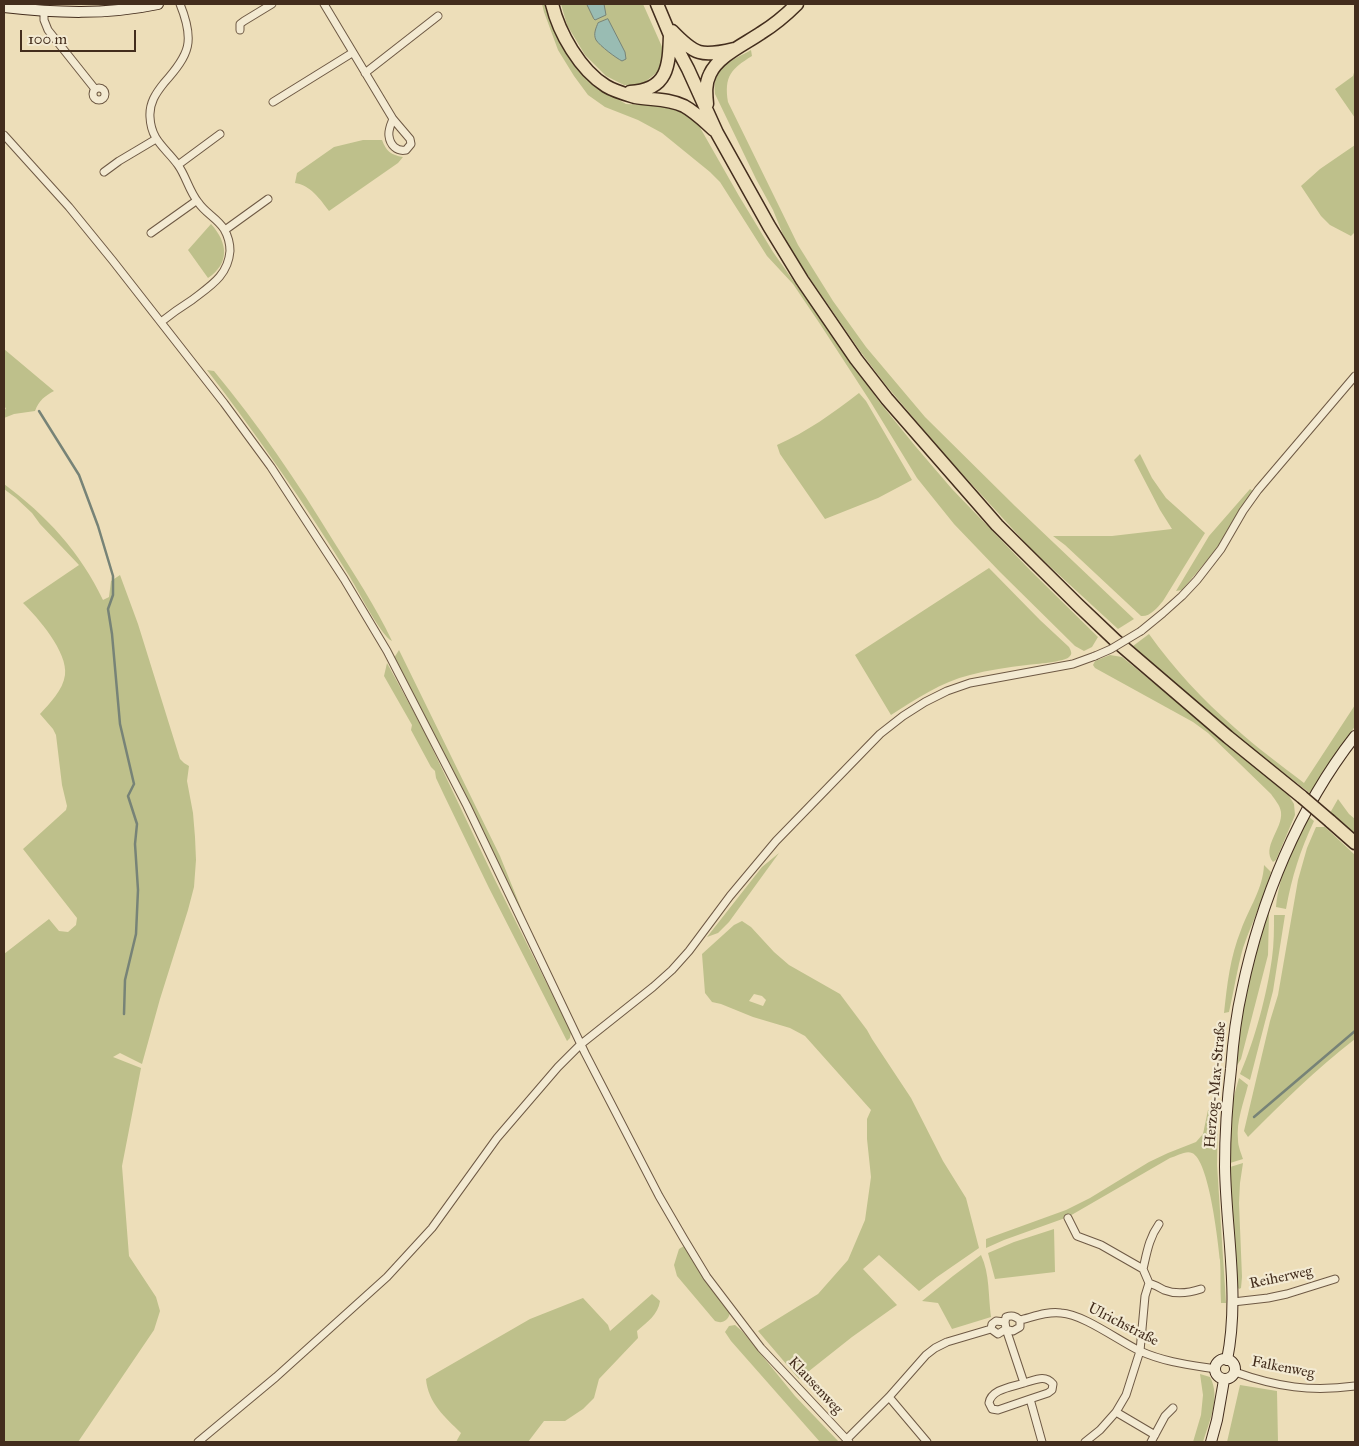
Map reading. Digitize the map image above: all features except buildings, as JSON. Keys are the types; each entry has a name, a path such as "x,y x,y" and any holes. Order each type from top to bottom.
{"highway":[{"path":"552,4 568,42 583,65 599,81 621,93 667,100 683,106 717,133"},
{"path":"657,4 717,133 769,226 802,280 856,359 887,400 997,525 1116,641 1355,843"},
{"path":"708,114 706,87 710,74 719,62 738,47 776,23 796,4"},
{"path":"621,93 645,90 658,81 669,62 668,30"},
{"path":"668,30 698,52 710,53 738,47"}],"main road":[{"path":"4,7 44,12 105,12 158,4"},
{"name":"Herzog-Max-Straße","path":"1227,1360 1230,1346 1233,1302 1226,1207 1226,1120 1234,1036 1241,992 1251,952 1272,889 1288,850 1305,813 1355,736"},
{"path":"1227,1360 1234,1365 1235,1372 1231,1377 1224,1380 1216,1375 1215,1369 1217,1363 1227,1360"},
{"path":"1211,1442 1224,1380"}],"street":[{"path":"161,322 217,281 228,264 230,246 225,230 196,201 178,165 156,139 150,123 151,104 155,94 178,67 188,48 188,29 180,4"},
{"path":"240,30 240,24 272,4"},
{"path":"324,4 393,119"},
{"path":"44,12 44,20 48,30 95,90"},
{"path":"365,74 438,16"},
{"path":"273,102 352,53"},
{"name":"Klausenweg","path":"4,134 113,260 224,403 271,467 344,579 387,652 467,806 580,1045 659,1196 688,1246 707,1277 761,1348 848,1441"},
{"path":"178,165 220,134"},
{"path":"104,172 156,139"},
{"path":"225,230 268,200"},
{"path":"151,233 196,201"},
{"path":"198,1442 276,1377 387,1277 432,1228 497,1138 534,1093 580,1045 672,970 776,841 880,734 903,716 947,691 970,683 1073,664 1111,650 1141,631 1164,613 1197,580 1221,549 1243,511 1258,490 1355,376"},
{"path":"1068,1218 1077,1236 1101,1245 1143,1269"},
{"path":"1084,1442 1100,1430 1116,1412 1126,1395 1140,1351 1145,1296 1149,1283 1143,1269 1152,1233 1159,1224"},
{"name":"Reiherweg","path":"1233,1302 1287,1294 1335,1279"},
{"path":"1149,1283 1164,1290 1179,1293 1201,1289"},
{"name":"Ulrichstraße","path":"1020,1320 1047,1313 1062,1313 1075,1316 1140,1351 1159,1358 1215,1369"},
{"name":"Ulrichstraße","path":"991,1329 992,1324 996,1321 1005,1325 1013,1331 1020,1327 1020,1320 1016,1316 1011,1315 1006,1317 1005,1325 998,1334 991,1329"},
{"path":"1005,1325 1024,1383"},
{"name":"Ulrichstraße","path":"848,1441 926,1355 947,1342 991,1329"},
{"name":"Falkenweg","path":"1235,1372 1294,1387 1332,1389 1355,1386"},
{"path":"1043,1377 1049,1379 1053,1384 1052,1390 1030,1399 998,1410 992,1408 988,1403 994,1393 1043,1377"},
{"path":"889,1397 927,1442"},
{"path":"1030,1399 1042,1442"},
{"path":"1151,1442 1165,1416 1173,1408"},
{"path":"1116,1412 1155,1435"}],"green space":[{"path":"542,4 547,4 555,27 579,71 600,89 626,104 664,106 685,113 698,124 773,252 881,404 952,489 1098,637 1092,647 1084,651 1075,646 954,524 917,478 820,324 793,284 767,256 720,182 662,133 638,120 605,107 588,95 558,50"},
{"path":"561,4 643,4 663,49 660,70 641,85 624,85 606,76 585,55 567,25"},
{"path":"751,50 752,56 734,69 728,79 728,102 798,245 833,301 866,347 925,417 1134,619 1118,629 1032,550 945,455 885,384 802,267 784,237 773,210 715,94 716,77 724,66"},
{"path":"1355,69 1355,118 1335,89 1353,76"},
{"path":"363,140 382,140 390,152 403,157 398,163 329,211 310,190 295,183 297,173 334,147"},
{"path":"1355,145 1355,232 1351,236 1330,225 1321,216 1301,186 1320,169"},
{"path":"211,224 221,238 224,253 220,266 208,278 188,250"},
{"path":"4,349 54,391 38,404 35,411 14,414 4,418 6,408 4,407"},
{"path":"207,370 214,371 262,433 292,476 364,591 392,641 375,621 332,548 298,496"},
{"path":"859,393 866,401 912,480 878,498 825,519 780,454 777,445 820,422"},
{"path":"1140,454 1152,478 1166,498 1205,533 1163,601 1150,614 1144,616 1141,616 1053,536 1112,536 1172,529 1134,460"},
{"path":"4,484 34,509 61,536 84,566 103,600 109,597 111,581 120,575 138,624 180,759 189,766 187,781 195,837 194,887 142,1064 120,1053 113,1057 141,1068 122,1166 129,1256 156,1297 160,1311 154,1330 78,1442 4,1442 4,954 49,919 59,931 68,932 76,925 77,918 23,849 66,810 67,806 62,785 56,735 40,714 62,686 65,666 62,656 51,636 23,603 79,565 32,513 4,489"},
{"path":"1250,489 1253,491 1219,546 1182,590 1176,591 1209,536"},
{"path":"989,568 1069,647 1071,655 1066,659 998,669 959,678 929,692 891,715 855,655"},
{"path":"1149,634 1189,684 1235,728 1304,783 1355,705 1355,726 1311,794 1232,733 1133,646"},
{"path":"399,650 500,856 523,913 394,658"},
{"path":"1110,655 1122,657 1289,796 1294,804 1295,815 1276,860 1273,862 1269,850 1279,825 1281,812 1271,794 1208,733 1193,722 1095,668 1093,665 1095,661"},
{"path":"387,663 423,729 494,878 571,1032 570,1038 567,1041 489,888 436,778 435,771 411,730 412,725 384,676"},
{"path":"1338,799 1355,819 1355,836 1330,813"},
{"path":"1308,816 1314,821 1297,864 1286,909 1276,907 1280,883"},
{"path":"1316,827 1325,827 1355,855 1355,1039 1313,1074 1248,1137 1244,1131 1278,995 1298,880 1307,848"},
{"path":"779,853 729,922 718,933 707,937 762,867"},
{"path":"1264,865 1271,872 1243,948 1229,1012 1224,1013 1234,950 1261,882"},
{"path":"1269,913 1268,955 1241,1059 1233,1072 1244,993 1264,922"},
{"path":"1274,915 1285,915 1273,991 1250,1080 1240,1074 1260,1017 1267,987 1273,953"},
{"path":"742,921 751,927 789,965 840,994 867,1030 911,1098 943,1161 966,1198 979,1248 919,1291 879,1255 863,1269 897,1305 852,1337 799,1379 758,1331 818,1294 848,1260 865,1220 871,1177 867,1119 871,1110 805,1036 790,1028 712,1002 705,993 702,954 734,925","holes":["754,994 762,996 766,1000 763,1006 749,1001"]},
{"path":"1239,1078 1248,1085 1238,1126 1238,1142 1243,1159 1230,1163 1231,1107"},
{"path":"1218,1109 1217,1165 1226,1303 1221,1303 1219,1250 1208,1185 1198,1159 1190,1152 1170,1158 1068,1217 986,1248 986,1239 1066,1210 1090,1198 1149,1162 1196,1142 1203,1134 1208,1110"},
{"path":"1243,1163 1239,1203 1242,1277 1241,1288 1239,1289 1236,1285 1230,1206 1230,1167"},
{"path":"1054,1229 1055,1272 995,1279 988,1253"},
{"path":"684,1246 730,1313 724,1321 715,1321 677,1276 674,1265 679,1249"},
{"path":"981,1255 987,1277 991,1317 952,1329 938,1303 922,1301"},
{"path":"652,1294 660,1301 657,1310 652,1318 637,1331 638,1338 599,1379 594,1398 583,1409 565,1421 544,1421 528,1442 456,1442 461,1433 443,1415 434,1402 427,1388 426,1379 530,1319 583,1298 608,1325 610,1331"},
{"path":"735,1325 795,1396 839,1442 820,1442 731,1341 725,1332 729,1326"},
{"path":"1200,1374 1210,1377 1213,1385 1214,1401 1211,1418 1203,1442 1193,1442 1201,1415 1203,1395"},
{"path":"1240,1385 1277,1391 1278,1442 1227,1442"}],"water":[{"path":"587,4 604,4 606,15 595,20"},
{"path":"608,19 625,52 626,59 622,61 612,55 595,38 598,23"}],"waterway":[{"path":"39,411 79,475 98,526 113,576 113,595 108,609 120,724 134,784 128,796 137,824 135,844 138,890 136,934 125,980 124,1014"},
{"path":"1254,1117 1355,1031"}]}
